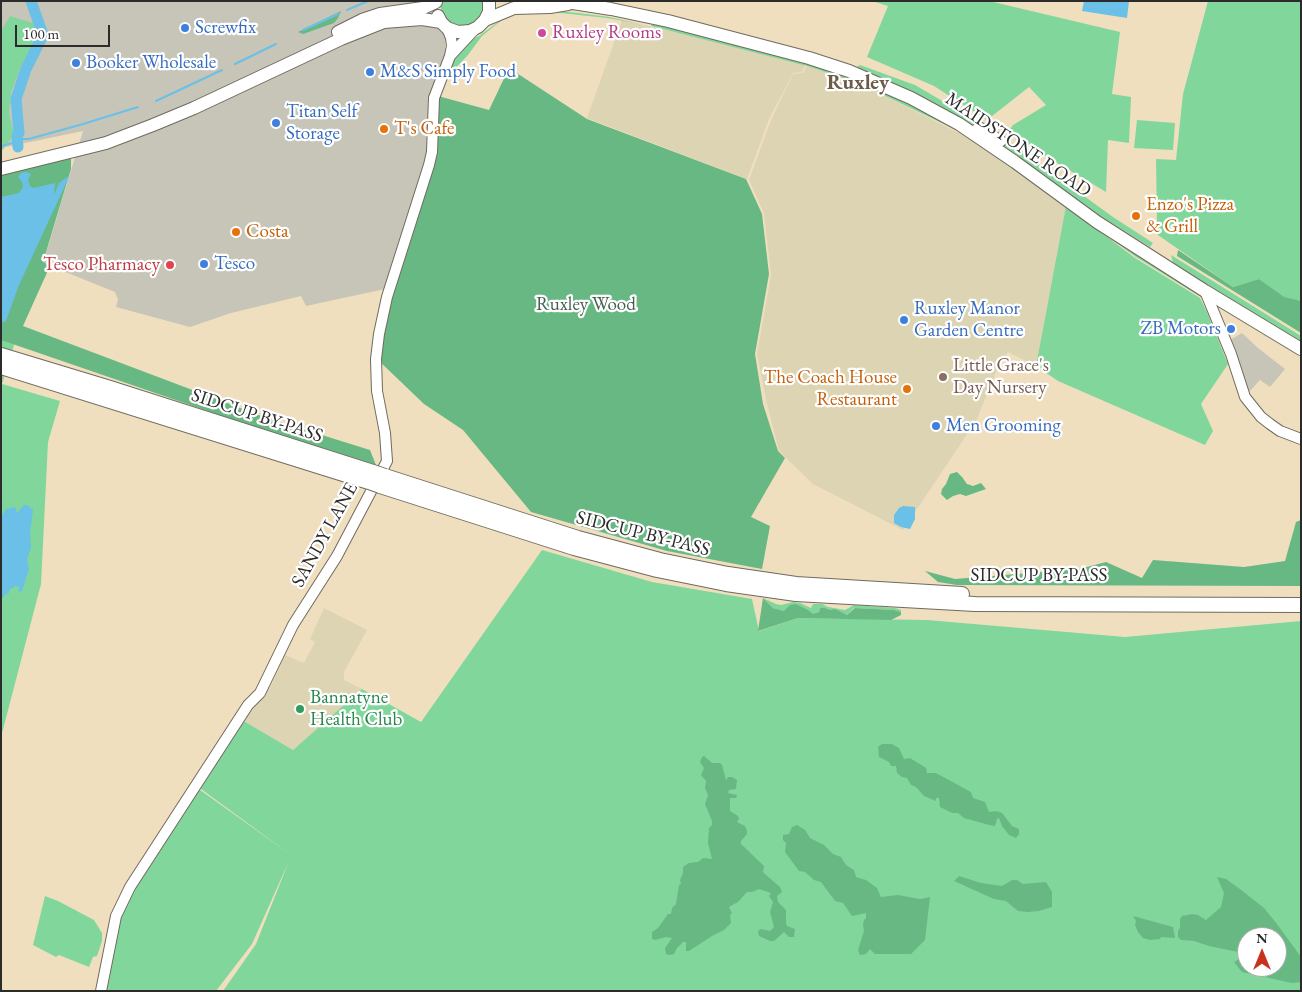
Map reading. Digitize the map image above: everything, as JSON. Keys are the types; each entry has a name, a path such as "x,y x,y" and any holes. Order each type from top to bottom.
{"highway":[{"name":"SIDCUP BY-PASS","path":"5,359 110,388 574,548 657,570 726,584 796,594 975,604 1301,605"},
{"name":"SIDCUP BY-PASS","path":"5,359 377,479 651,558 728,574 796,584 973,595 1301,596"}],"main road":[{"path":"1,169 97,145 135,132 165,117 170,118 309,47 315,48 339,36 384,22 422,19 464,32 480,25 489,12 490,1"},
{"path":"1,163 68,148 152,123 234,86 252,81 339,36 362,20 380,14 423,8 436,2 437,10 444,25"},
{"name":"MAIDSTONE ROAD","path":"480,25 514,8 550,7 573,3 668,21 808,58 849,71 911,98 973,133 1097,222 1301,349"},
{"path":"68,148 70,150 134,130 135,132"}],"street":[{"name":"SANDY LANE","path":"101,991 116,916 130,886 248,705 260,694 293,625 337,556 388,460 377,391 376,359 379,334 387,297 426,179 432,152 434,98 450,56 452,39 444,25"},
{"name":"SANDY LANE","path":"450,56 480,25"},
{"path":"973,133 979,127 1001,141"},
{"path":"1205,291 1231,354 1246,397 1261,417 1270,424 1301,438"}],"shaded area":[{"path":"1,1 430,1 445,37 445,56 431,152 385,289 306,306 301,296 231,313 190,327 116,307 118,299 115,292 43,263 83,131 1,148"},
{"path":"622,20 805,65 802,72 793,73 769,119 747,179 587,118"},
{"name":"Ruxley Manor Garden Centre","path":"807,66 858,83 971,137 972,141 1066,207 1036,366 1008,352 997,370 976,421 903,530 813,484 779,451 767,404 757,354 771,275 764,213 749,180 771,120 793,74 803,73"},
{"path":"1242,333 1285,369 1270,387 1260,380 1249,392 1237,364 1230,340"},
{"path":"324,608 367,630 344,672 344,680 362,689 293,750 242,720 271,686 285,655 304,663 315,642 310,639"}],"green space":[{"path":"440,1 485,1 484,13 470,27 452,25 442,15"},
{"path":"872,1 989,1 1120,32 1112,94 1131,97 1129,143 1108,140 1106,192 1007,133 1013,125 1046,105 1029,87 987,120 934,86 867,57 888,6"},
{"path":"1208,1 1301,1 1301,301 1284,298 1259,279 1233,287 1155,233 1157,225 1156,159 1176,160 1183,94"},
{"path":"341,11 334,23 303,34 298,32"},
{"path":"545,11 609,17 641,24 607,18"},
{"path":"514,13 482,36 468,55 445,79 452,62 465,43 479,36 505,17"},
{"path":"10,16 36,24 38,34 36,44 23,62 11,92 9,113 14,134 1,152 1,31"},
{"path":"653,22 837,72 901,99 970,135 1092,224 1198,291 1201,297 1136,257 1086,221 1135,258 1200,298 1228,364 1201,404 1213,431 1205,445 1058,381 1036,366 1066,206 972,141 971,137 858,83 807,66 651,26"},
{"path":"860,65 915,85 980,123 975,128 854,69"},
{"name":"Ruxley Wood","path":"509,68 587,119 746,179 762,214 769,274 755,354 763,404 778,451 785,458 751,517 770,526 762,569 667,551 531,512 463,430 424,404 377,359 381,334 426,180 438,96 489,110"},
{"path":"1137,120 1175,123 1173,150 1134,148"},
{"path":"1004,138 1113,217 1153,243 1150,247 1100,216 1047,179 998,144"},
{"path":"71,157 71,169 43,262 50,266 23,326 264,417 370,450 376,465 263,430 1,340 1,174"},
{"path":"67,173 2,384 60,401 48,442 41,584 1,737 1,181"},
{"path":"1178,250 1233,287 1259,279 1284,297 1301,301 1301,333 1177,256"},
{"path":"1171,255 1301,336 1301,344 1174,266"},
{"path":"957,472 967,484 973,486 981,483 986,489 966,496 960,494 947,500 941,494 942,489 950,474"},
{"path":"1301,520 1301,586 957,585 938,582 925,571 955,579 1079,569 1106,562 1142,578 1153,560 1244,567 1285,561 1296,522"},
{"path":"542,550 652,582 752,599 759,631 798,618 927,620 1125,637 1301,621 1301,991 223,991 256,944 289,861 252,944 216,991 102,991 117,916 196,787 291,855 197,786 242,720 293,750 362,689 421,722"},
{"path":"763,598 781,605 793,602 811,608 813,604 822,604 845,610 854,605 895,608 901,610 901,612 854,608 847,615 820,608 819,612 813,615 796,604 784,611 773,608"},
{"path":"763,598 773,608 784,611 790,605 796,604 813,614 819,612 820,608 825,608 835,609 847,615 855,608 894,610 901,612 901,615 891,620 798,618 758,631"},
{"path":"882,744 892,744 899,748 904,759 910,758 926,768 927,773 936,773 971,792 973,798 985,802 989,812 996,811 1002,813 1012,826 1019,829 1019,834 1016,838 1009,835 999,818 995,826 989,825 964,818 958,813 952,813 940,807 939,798 936,798 936,801 924,796 916,787 911,785 907,778 897,773 896,766 891,766 889,762 879,757 878,747"},
{"path":"704,756 712,763 720,763 722,765 726,780 728,777 732,777 737,780 736,789 729,790 728,793 737,795 736,798 730,798 730,811 738,816 737,822 745,826 747,831 741,844 764,866 763,872 780,887 782,892 777,896 778,902 786,910 787,926 795,929 794,937 789,937 784,932 774,941 759,936 758,931 761,929 770,931 774,927 770,912 773,902 769,896 771,893 759,889 747,892 738,902 729,907 732,913 730,915 731,923 724,930 689,951 686,951 686,942 683,942 674,954 669,955 666,954 665,948 672,938 652,939 652,932 658,928 668,914 671,914 672,908 676,904 683,867 689,863 698,862 703,858 712,859 708,843 709,828 712,825 712,821 705,804 708,795 705,788 706,781 701,775 704,768 700,762"},
{"path":"797,825 805,830 810,838 824,845 833,854 841,857 846,865 854,870 856,877 866,880 877,888 881,897 898,895 920,899 930,897 925,940 911,954 875,954 870,949 866,954 860,955 858,950 864,931 863,925 866,913 852,916 843,903 835,901 821,882 814,880 805,872 799,871 785,852 786,843 783,840 783,835 789,834 792,827"},
{"path":"959,876 981,883 1002,886 1012,880 1017,880 1023,884 1046,882 1052,892 1052,907 1039,911 1018,911 1006,901 994,899 954,881"},
{"path":"1217,877 1226,879 1264,908 1279,927 1237,927 1237,952 1194,941 1181,940 1178,937 1182,916 1198,915 1206,920 1221,907 1224,893"},
{"path":"45,896 94,920 102,933 102,941 97,956 93,957 89,967 59,955 56,957 33,945"},
{"path":"1133,916 1173,927 1175,938 1161,937 1160,939 1150,940 1143,938 1138,932"},
{"path":"1287,938 1301,957 1301,982 1292,983 1265,977 1287,977"}],"water":[{"path":"1084,1 1129,1 1127,18 1082,11"},
{"path":"21,173 31,174 28,180 33,188 55,183 54,195 59,183 69,177 19,285 6,321 1,323 1,197 19,193 23,187 18,177"},
{"path":"24,505 33,510 30,533 31,547 27,560 29,569 22,591 19,592 19,587 16,586 10,589 9,593 1,600 1,517 6,509 15,507 17,513"},
{"path":"903,506 915,507 915,519 910,529 894,523 894,515"}],"waterway":[{"path":"18,147 17,136 19,133 16,99 26,69 41,39 42,32 31,1"},
{"path":"347,10 368,1"},
{"path":"303,30 338,14"},
{"path":"235,64 276,44"},
{"path":"156,101 222,70"},
{"path":"1,146 12,143 17,136 22,139 29,139 138,107"}],"place":[{"name":"Screwfix","path":"185,28"},
{"name":"Ruxley Rooms","path":"542,33"},
{"name":"Booker Wholesale","path":"76,63"},
{"name":"M&S Simply Food","path":"370,72"},
{"name":"Titan Self Storage","path":"276,123"},
{"name":"T's Cafe","path":"384,129"},
{"name":"Enzo's Pizza & Grill","path":"1136,216"},
{"name":"Costa","path":"236,232"},
{"name":"Tesco","path":"204,264"},
{"name":"Tesco Pharmacy","path":"170,265"},
{"name":"Ruxley Manor Garden Centre","path":"904,320"},
{"name":"ZB Motors","path":"1231,329"},
{"name":"Little Grace's Day Nursery","path":"943,377"},
{"name":"The Coach House Restaurant","path":"907,389"},
{"name":"Men Grooming","path":"936,426"},
{"name":"Bannatyne Health Club","path":"300,709"}],"district":[{"name":"Ruxley","path":"858,83"}]}
